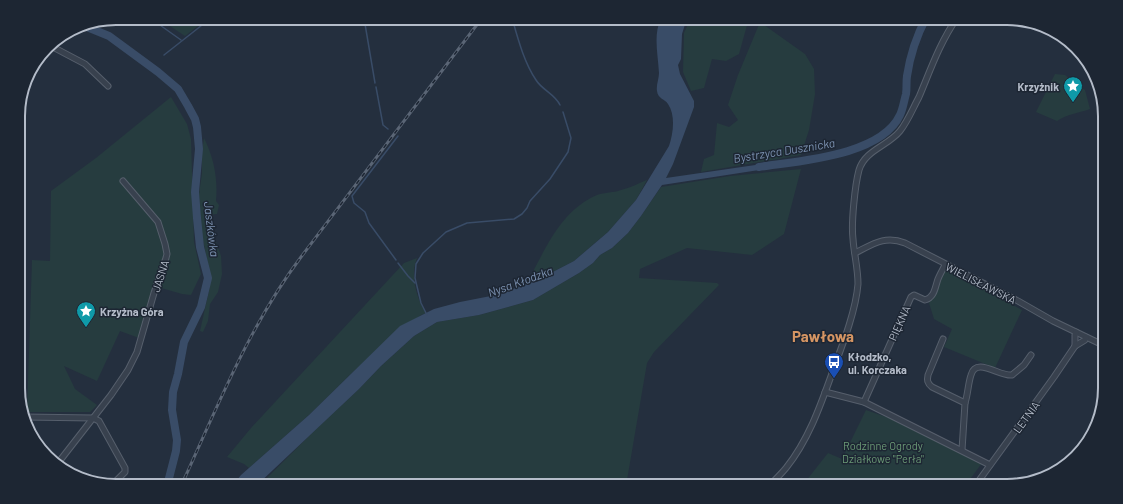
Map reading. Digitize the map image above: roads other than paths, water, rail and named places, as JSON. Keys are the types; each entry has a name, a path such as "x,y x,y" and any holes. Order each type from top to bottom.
{"street":[{"path":"776,479 786,468 813,424 844,342 858,285 856,253 852,229 856,187 860,166 868,155 892,139 905,123 915,105 946,36 953,25"},
{"path":"56,48 85,64 108,86"},
{"name":"JASNA","path":"61,460 111,395 128,370 137,352 167,254 158,222 123,181"},
{"name":"WIELISŁAWSKA","path":"856,253 881,241 890,239 898,240 1098,343"},
{"name":"PIĘKNA","path":"864,402 911,297 914,296 925,300 929,298 935,290 937,281 945,265"},
{"path":"1075,346 1076,332"},
{"name":"LETNIA","path":"980,479 1075,346 1085,340 1086,337"},
{"path":"944,339 928,375 928,384 966,403"},
{"path":"962,450 966,403 971,375 974,369 984,367 1003,375 1012,375 1024,365 1031,355"},
{"path":"825,392 864,402 990,465"},
{"path":"30,417 93,418 99,421 125,468 125,472 118,479"}],"water":[{"path":"659,25 685,25 682,34 681,59 678,65 680,74 694,101 694,107 673,164 666,178 770,163 766,169 662,185 628,233 612,248 600,255 593,263 579,273 533,300 479,315 437,322 414,336 263,479 238,479 309,415 400,326 434,309 501,294 547,275 574,261 608,232 636,200 669,146 673,131 671,109 667,102 659,96 657,89 659,73 657,31"}],"waterway":[{"path":"160,25 181,40"},
{"path":"164,55 202,25"},
{"path":"365,25 375,83"},
{"path":"514,25 522,50 532,73 542,87 555,98 560,105"},
{"name":"Bystrzyca Dusznicka","path":"759,167 816,159 837,154 857,148 875,140 890,129 902,110 906,94 910,61 923,25"},
{"name":"Jaszkówka","path":"91,29 109,36 158,72 178,89 195,119 197,127 199,149 195,192 200,247 208,278 201,307 184,342 173,392 172,410 177,440 176,451 169,479"},
{"path":"376,87 383,125 388,129"},
{"path":"427,315 421,303 415,278 416,264 423,253 446,232 467,223 514,219 522,214 530,201 550,179 568,152 571,138 563,112"},
{"path":"396,260 369,223 365,212 354,203 352,196 398,136"},
{"path":"398,263 415,283"}],"railway":[{"path":"184,479 235,368 265,311 282,283 477,25"}],"place":[{"name":"Krzyżnik","path":"1073,103"},
{"name":"Krzyżna Góra","path":"86,328"},
{"name":"Kłodzko, ul. Korczaka","path":"834,379"}],"district":[{"name":"Pawłowa","path":"823,336"}],"water label":[{"name":"Nysa Kłodzka","path":"520,281"}],"park label":[{"name":"Rodzinne Ogrody Działkowe \"Perła\"","path":"883,451"}]}
